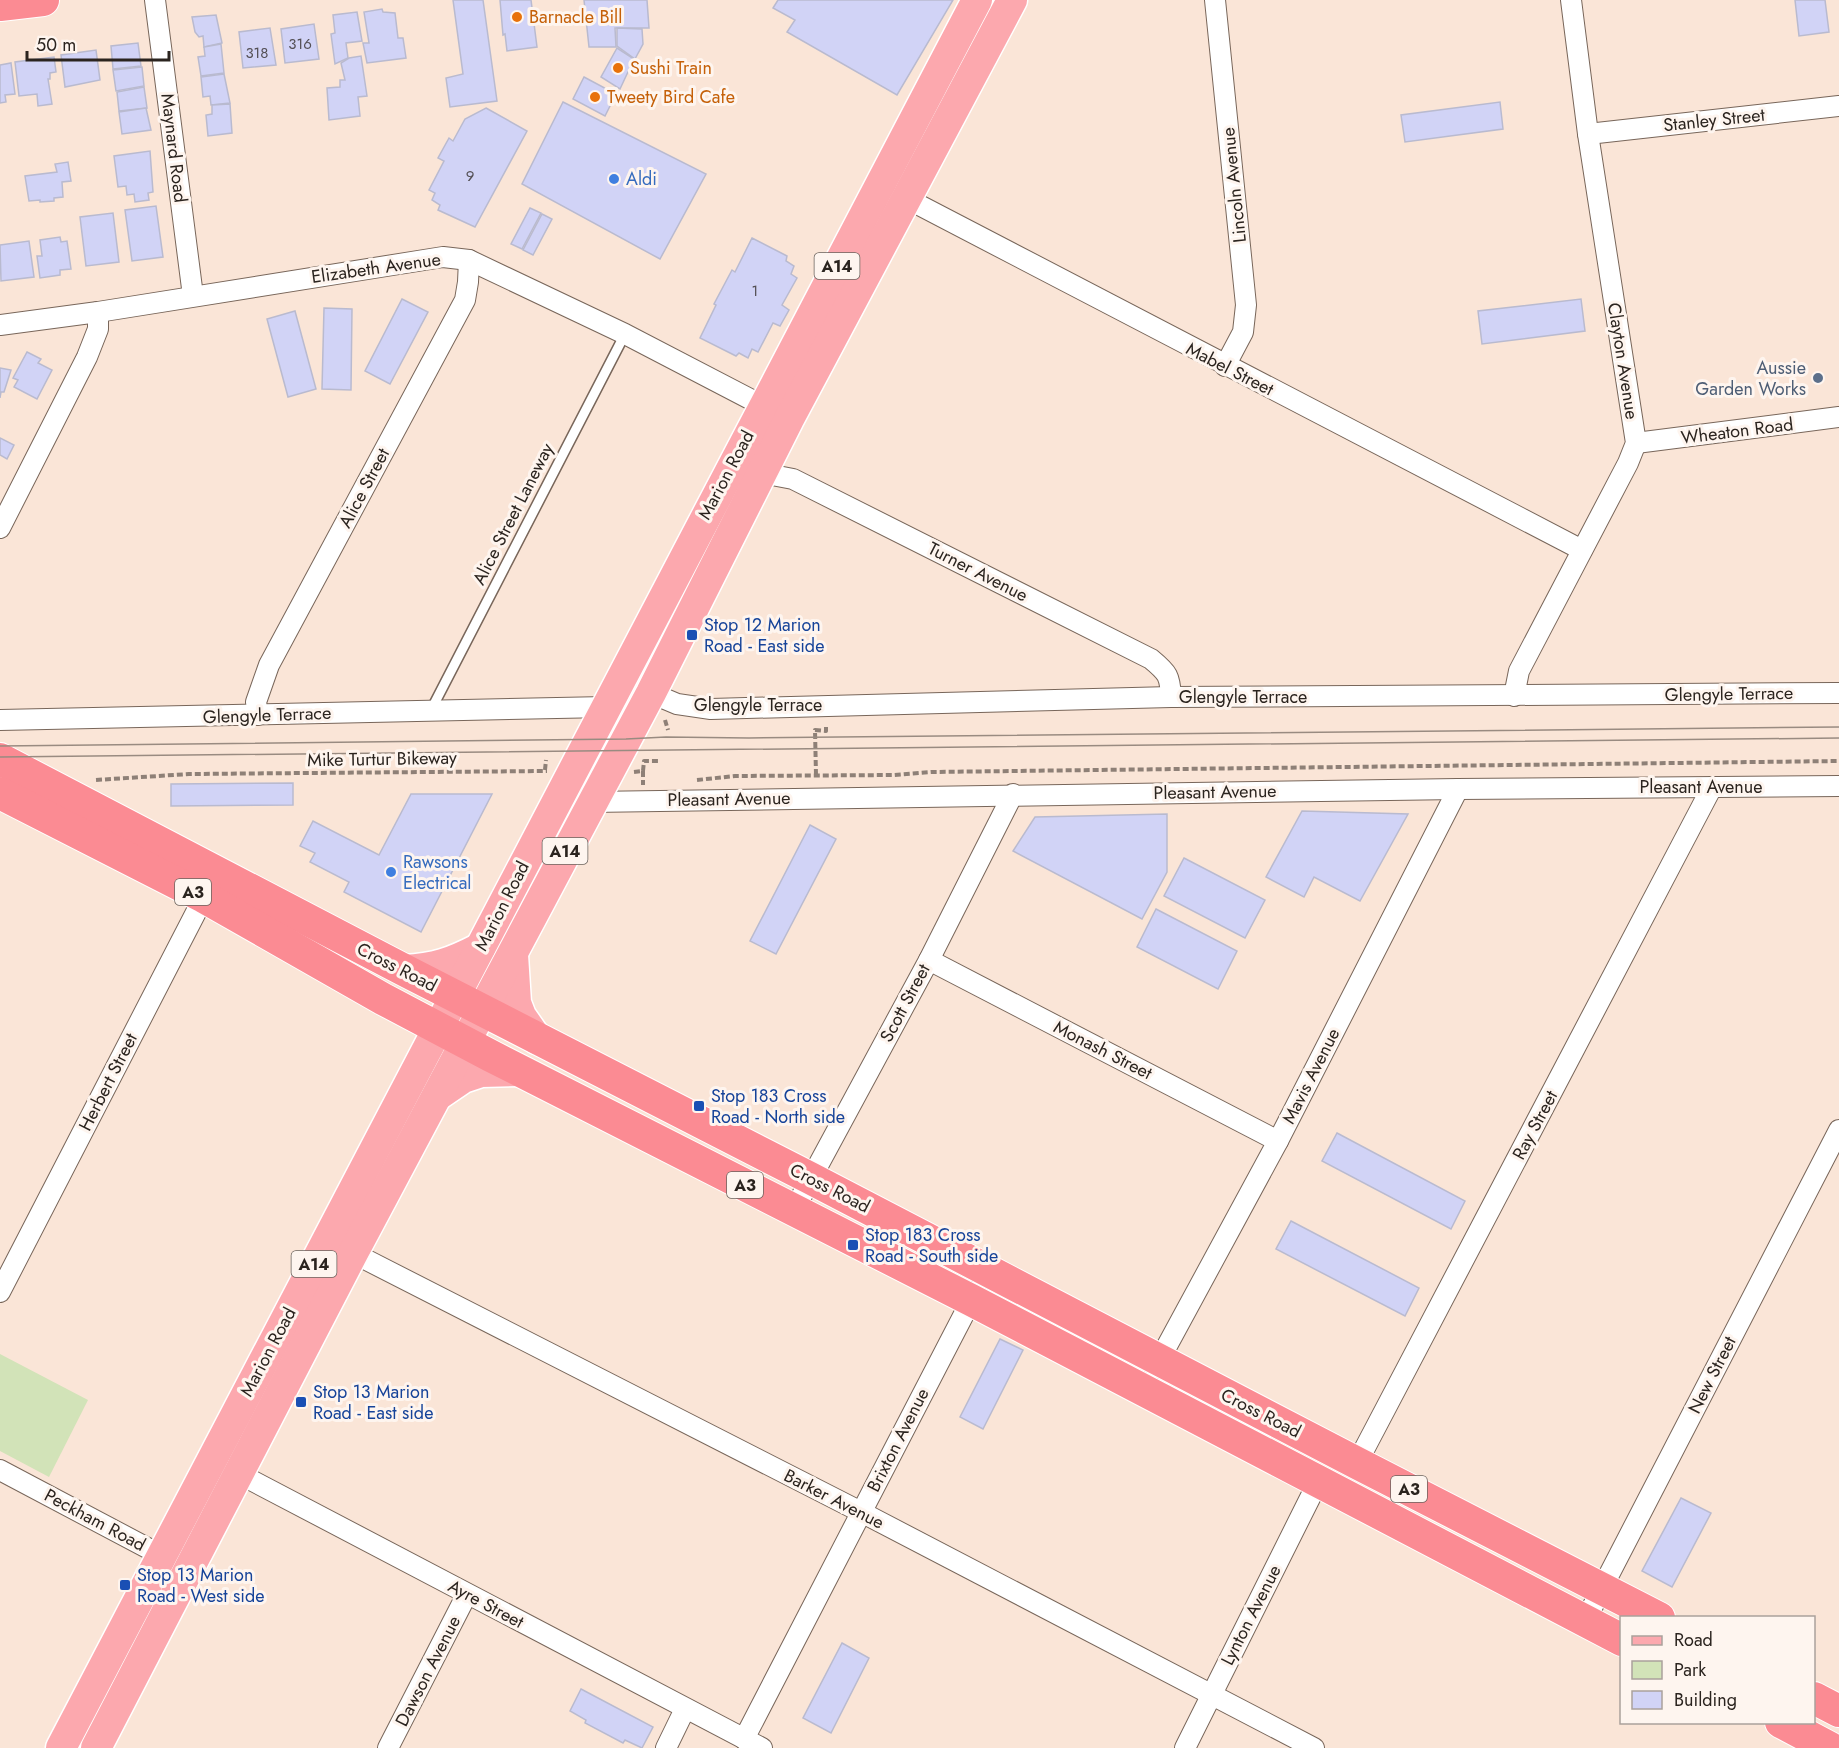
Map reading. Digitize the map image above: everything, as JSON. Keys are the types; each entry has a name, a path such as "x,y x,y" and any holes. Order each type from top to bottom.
{"highway":[{"path":"0,5 43,0"},
{"name":"Cross Road","path":"0,759 210,885 383,999 519,1071 971,1300 1620,1639"},
{"name":"Cross Road","path":"9,801 210,885 404,970 988,1269 1358,1463 1657,1616"},
{"path":"1815,1699 1839,1711"},
{"path":"1785,1724 1830,1748"}],"main road":[{"name":"Marion Road","path":"61,1748 480,948 553,770 606,707 977,0"},
{"name":"Marion Road","path":"96,1748 591,802 605,776 657,705 762,473 1012,0"},
{"path":"404,970 432,968 480,948"},
{"path":"513,952 516,1003 520,1016 537,1039"},
{"path":"383,999 411,1033 416,1069"},
{"path":"438,1095 463,1078 481,1072 519,1071"}],"street":[{"name":"Maynard Road","path":"155,0 193,296"},
{"name":"Lincoln Avenue","path":"1215,0 1246,305 1243,332 1225,366"},
{"name":"Clayton Avenue","path":"1514,696 1519,671 1628,464 1636,444 1588,134 1571,0"},
{"name":"Stanley Street","path":"1588,134 1839,106"},
{"name":"Mabel Street","path":"880,184 1225,366 1582,550"},
{"name":"Elizabeth Avenue","path":"0,325 98,312 443,257 470,260 625,334 789,420"},
{"name":"Alice Street","path":"258,716 256,702 269,665 465,300 470,260"},
{"path":"0,528 87,357 98,329 98,312"},
{"name":"Wheaton Road","path":"1636,444 1839,417"},
{"name":"Turner Avenue","path":"762,473 793,479 1151,659 1163,668 1170,678 1170,697"},
{"name":"Glengyle Terrace","path":"657,705 677,704 711,709 1170,697 1839,693"},
{"name":"Glengyle Terrace","path":"0,720 606,707"},
{"name":"Pleasant Avenue","path":"591,802 1013,794 1839,786"},
{"name":"Ray Street","path":"1358,1463 1712,787"},
{"name":"Mavis Avenue","path":"1142,1390 1278,1141 1458,789"},
{"name":"Scott Street","path":"794,1210 928,960 1013,794"},
{"name":"Herbert Street","path":"0,1292 210,885"},
{"name":"Monash Street","path":"928,960 1278,1141"},
{"name":"New Street","path":"1585,1621 1839,1130"},
{"name":"Barker Avenue","path":"353,1253 861,1512 1314,1748"},
{"name":"Brixton Avenue","path":"744,1739 988,1269"},
{"name":"Ayre Street","path":"212,1459 762,1748"},
{"name":"Peckham Road","path":"0,1470 189,1570"},
{"name":"Lynton Avenue","path":"1185,1748 1317,1482"},
{"name":"Dawson Avenue","path":"388,1748 467,1594"},
{"path":"666,1748 685,1709"}],"lane":[{"name":"Alice Street Laneway","path":"430,710 625,334"}],"path":[{"path":"657,705 668,730"},
{"path":"815,722 815,726 826,727 826,731 815,730 816,776"},
{"path":"643,801 644,760 659,761"},
{"path":"689,781 735,776 1839,761"},
{"name":"Mike Turtur Bikeway","path":"92,780 189,774 553,770"},
{"path":"605,776 643,771"},
{"path":"643,780 653,781"}],"green space":[{"path":"0,1354 88,1400 49,1477 0,1451"}],"building":[{"path":"453,0 483,0 497,101 450,107 446,78 463,74"},
{"name":"Barnacle Bill","path":"500,0 531,0 537,47 507,51"},
{"path":"584,0 647,0 649,28 615,28 616,47 589,47"},
{"path":"778,0 953,0 897,95 787,32 795,20 773,8"},
{"path":"1795,0 1825,0 1829,32 1799,36"},
{"path":"382,9 383,12 395,13 398,38 403,38 406,58 367,63 363,43 369,43 364,12"},
{"path":"357,12 362,41 346,43 348,58 335,64 331,34 335,33 333,15"},
{"path":"216,15 222,43 204,47 203,36 199,37 195,32 192,17"},
{"path":"314,24 319,59 285,63 281,29"},
{"path":"270,28 276,65 243,68 239,32"},
{"path":"617,28 642,29 643,44 635,59 617,46"},
{"path":"138,43 141,66 113,69 111,46"},
{"path":"221,44 224,73 201,76 198,57 205,56 204,47"},
{"name":"Sushi Train","path":"617,48 634,59 620,89 601,77"},
{"path":"96,50 100,80 65,87 61,55"},
{"path":"361,56 367,96 358,97 360,116 329,120 327,88 340,87 340,80 345,80 341,63 349,58"},
{"path":"54,57 56,72 50,73 50,79 48,79 52,104 38,106 37,94 19,96 15,62"},
{"path":"11,63 15,94 5,95 6,102 0,103 0,65"},
{"path":"142,67 144,86 116,91 113,70"},
{"path":"224,74 230,103 211,105 210,96 203,97 201,77"},
{"name":"Tweety Bird Cafe","path":"584,77 616,94 605,116 573,99"},
{"path":"144,87 147,108 119,111 117,92"},
{"name":"Aldi","path":"563,102 706,174 660,259 522,184"},
{"path":"1500,102 1503,129 1405,142 1401,115"},
{"path":"230,104 232,133 208,136 206,115 212,114 212,105"},
{"path":"146,108 151,130 122,134 119,112"},
{"path":"486,108 527,131 475,227 438,210 440,205 432,200 435,193 429,190 444,161 438,158 449,138 453,141 465,119"},
{"path":"150,151 153,192 148,193 149,200 135,202 134,194 127,195 126,186 118,187 114,156"},
{"path":"68,162 71,181 62,182 63,197 54,198 54,201 29,201 25,176 57,172 55,164"},
{"path":"156,206 163,257 132,261 125,210"},
{"path":"530,208 541,213 522,249 511,244"},
{"path":"113,213 119,262 86,266 80,217"},
{"path":"542,214 552,219 533,255 523,250"},
{"path":"60,237 61,242 67,241 71,269 60,270 60,275 40,278 37,256 42,256 40,240"},
{"path":"752,238 787,256 786,261 794,266 791,274 797,278 782,305 789,310 780,326 773,323 758,352 752,349 748,358 739,353 736,356 700,338 716,305 714,304 732,270 735,272"},
{"path":"29,241 34,277 1,281 0,245"},
{"path":"402,299 428,312 390,384 365,371"},
{"path":"1581,299 1585,331 1482,344 1478,311"},
{"path":"324,308 352,309 351,390 322,389"},
{"path":"295,311 316,389 288,397 267,319"},
{"path":"27,352 41,359 38,363 52,370 37,399 14,387 18,380 13,378"},
{"path":"0,368 11,370 0,398"},
{"path":"0,438 14,445 7,459 0,455"},
{"path":"293,783 293,805 171,806 171,784"},
{"name":"Rawsons Electrical","path":"411,794 492,794 421,932 344,892 349,882 310,862 315,853 300,846 313,821 379,855"},
{"path":"1302,811 1408,814 1360,901 1314,877 1304,897 1266,877"},
{"path":"1167,814 1167,872 1142,919 1013,851 1035,817"},
{"path":"810,825 836,839 776,954 750,941"},
{"path":"1184,858 1265,900 1245,938 1164,896"},
{"path":"1156,909 1237,951 1218,989 1137,947"},
{"path":"1337,1133 1465,1201 1451,1229 1322,1161"},
{"path":"1291,1221 1419,1288 1405,1316 1276,1249"},
{"path":"1000,1339 1023,1350 983,1429 960,1417"},
{"path":"1681,1498 1711,1513 1672,1587 1642,1571"},
{"path":"842,1643 869,1658 831,1733 803,1718"},
{"path":"581,1689 653,1727 642,1748 625,1740 623,1743 585,1723 586,1720 570,1711"}],"tram line":[{"path":"0,746 666,737 1839,727"},
{"path":"0,757 1839,738"}],"place":[{"name":"Barnacle Bill","path":"517,17"},
{"name":"Sushi Train","path":"618,68"},
{"name":"Tweety Bird Cafe","path":"595,97"},
{"name":"Aldi","path":"614,179"},
{"name":"Aussie Garden Works","path":"1818,378"},
{"name":"Stop 12 Marion Road - East side","path":"692,635"},
{"name":"Rawsons Electrical","path":"391,872"},
{"name":"Stop 183 Cross Road - North side","path":"699,1106"},
{"name":"Stop 183 Cross Road - South side","path":"853,1245"},
{"name":"Stop 13 Marion Road - East side","path":"301,1402"},
{"name":"Stop 13 Marion Road - West side","path":"125,1585"}]}
